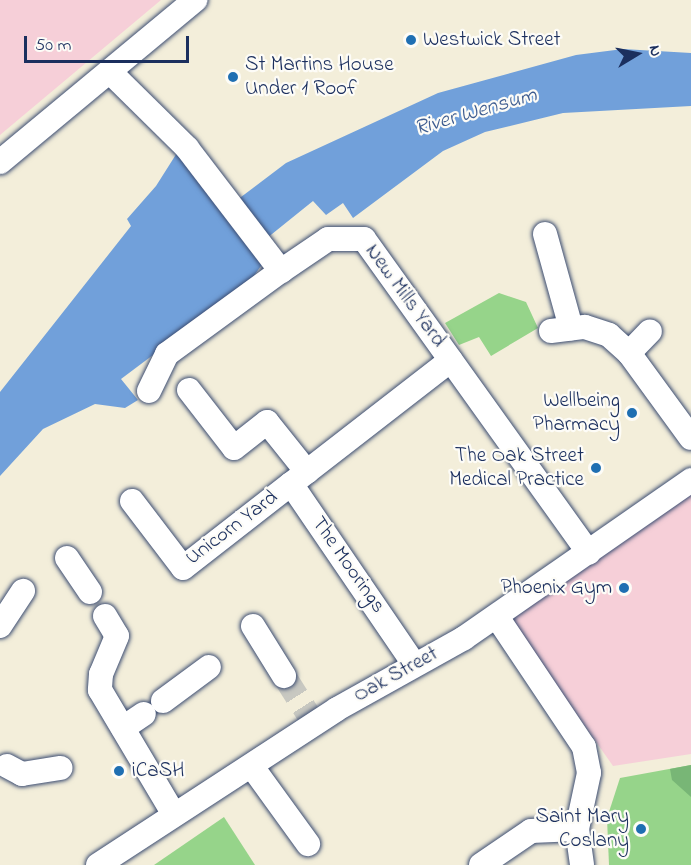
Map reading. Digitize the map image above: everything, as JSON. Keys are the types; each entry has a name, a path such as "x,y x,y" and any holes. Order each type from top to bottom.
{"street":[{"path":"0,162 111,73 195,0"},
{"path":"111,73 187,148 219,194 281,271 167,354 149,391"},
{"path":"545,234 561,329 609,335 629,353 691,438"},
{"name":"New Mills Yard","path":"281,271 328,239 368,243 589,553"},
{"path":"629,353 650,331"},
{"path":"299,478 452,360"},
{"name":"The Moorings","path":"189,390 234,448 267,422 414,664"},
{"name":"Unicorn Yard","path":"132,501 183,568 299,478"},
{"name":"Oak Street","path":"98,865 173,813 254,768 311,719 497,617 691,480"},
{"path":"67,558 90,592"},
{"path":"0,626 23,591"},
{"path":"105,615 117,636 114,650 101,674 100,690 173,813"},
{"path":"497,617 584,747 589,773 577,829 582,865"},
{"path":"253,626 284,676"},
{"path":"163,701 210,667"},
{"path":"123,728 144,714"},
{"path":"8,766 22,774 61,768"},
{"path":"254,768 308,844"},
{"path":"480,865 531,831 577,829"}],"shaded area":[{"path":"0,0 161,0 0,135"},
{"path":"691,493 691,754 613,766 510,619"}],"green space":[{"path":"499,293 526,302 538,328 491,356 479,337 459,345 445,323"},
{"path":"691,765 691,865 609,865 607,818 620,778"},
{"path":"691,765 691,797 672,780 670,769"},
{"path":"224,817 255,865 154,865"}],"water":[{"name":"River Wensum","path":"623,49 691,53 691,106 563,113 485,132 443,151 353,218 343,203 326,215 313,201 251,251 263,263 249,283 121,379 138,400 125,408 95,404 43,429 0,476 0,392 131,226 127,219 156,186 182,145 229,206 286,163 438,93 576,55"}],"tunnel":[{"path":"284,676 308,714"}],"place":[{"name":"Westwick Street","path":"411,40"},
{"name":"St Martins House Under 1 Roof","path":"233,77"},
{"name":"Wellbeing Pharmacy","path":"632,413"},
{"name":"The Oak Street Medical Practice","path":"596,468"},
{"name":"Phoenix Gym","path":"624,588"},
{"name":"iCaSH","path":"119,771"},
{"name":"Saint Mary Coslany","path":"641,829"}]}
